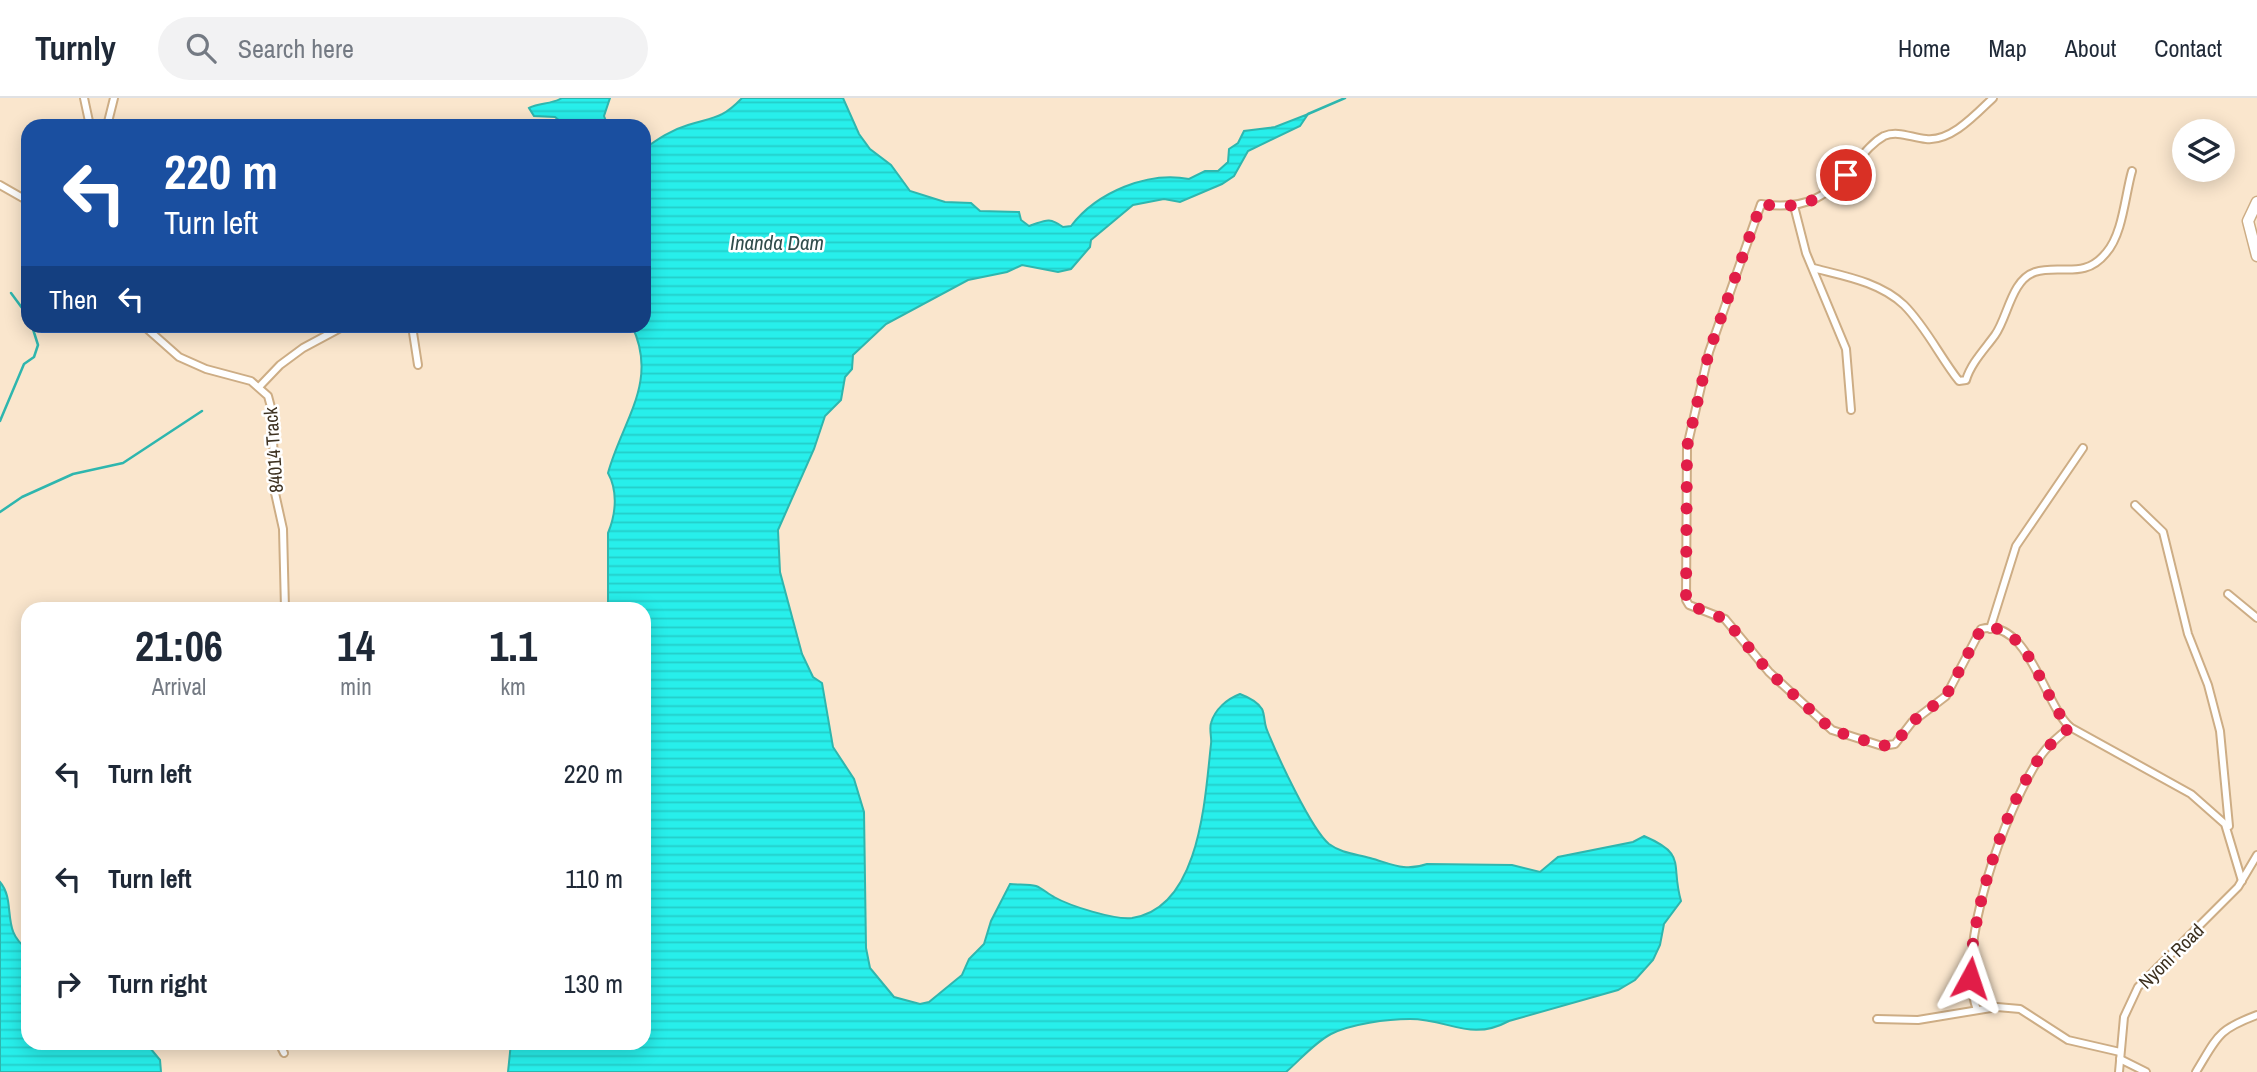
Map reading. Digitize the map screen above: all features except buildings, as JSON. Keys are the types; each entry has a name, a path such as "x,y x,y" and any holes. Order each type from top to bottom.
{"street":[{"path":"84,98 88,119"},
{"path":"109,119 114,98"},
{"path":"1993,98 1971,118 1941,138 1924,139 1901,134 1882,137 1826,195 1794,206 1761,204 1709,352 1687,447 1685,594 1689,605 1719,615 1730,624 1769,672 1822,722 1840,734 1882,746 1895,744 1912,722 1941,702 1955,681 1979,631 1990,629 2020,644 2064,722 2191,794 2225,824 2231,840"},
{"path":"1813,268 1878,287 1894,298 1909,312 1959,381 1966,380 1983,350 1996,334 2011,298 2023,281 2035,272 2086,268 2106,254 2117,229 2132,171"},
{"path":"0,186 21,197"},
{"path":"2257,202 2248,221 2257,256"},
{"path":"1794,206 1802,241 1846,349 1851,410"},
{"name":"84014 Track","path":"151,333 162,345 192,364 260,387 268,396 272,411 274,484 283,529 285,602"},
{"path":"260,387 280,365 303,348 331,333"},
{"path":"413,333 418,365"},
{"path":"1990,629 2016,546 2083,448"},
{"path":"2135,505 2165,537 2188,634 2208,685 2220,731 2234,864 2242,881"},
{"path":"2228,594 2257,618"},
{"path":"1977,1010 1971,993 1970,958 1988,874 2014,806 2029,776 2050,744 2070,727"},
{"name":"Nyoni Road","path":"2119,1072 2124,1017 2138,987 2242,881 2257,855"},
{"path":"1877,1019 1917,1020 1977,1010 2020,1009 2068,1040 2120,1056 2146,1072"},
{"path":"2196,1072 2227,1026 2256,1017"}],"water":[{"path":"562,98 610,98 605,119 534,116 529,108"},
{"name":"Inanda Dam","path":"742,98 843,98 859,134 870,149 891,165 910,191 945,202 971,203 980,211 1019,212 1021,220 1029,226 1050,221 1063,227 1071,226 1095,203 1124,187 1157,178 1189,179 1205,171 1218,171 1228,162 1229,149 1238,143 1244,131 1275,127 1308,114 1300,126 1248,151 1234,176 1222,184 1180,202 1164,199 1133,205 1091,240 1090,247 1071,269 1058,272 1022,265 1007,272 968,280 886,324 853,355 852,369 845,377 841,400 825,416 814,449 778,530 780,572 802,654 813,677 822,683 833,747 854,779 864,812 866,948 870,968 894,997 920,1004 929,1002 962,975 969,959 984,944 991,921 1010,884 1036,886 1070,904 1114,917 1132,918 1155,910 1173,894 1186,872 1195,847 1206,792 1210,725 1222,705 1240,694 1262,709 1266,728 1286,773 1313,823 1329,844 1344,851 1405,867 1427,864 1512,865 1540,872 1558,857 1633,842 1644,836 1667,849 1675,861 1681,901 1664,924 1660,945 1653,960 1635,980 1618,990 1483,1030 1410,1019 1349,1027 1325,1038 1286,1072 508,1072 510,1050 651,1050 651,602 608,602 608,533 615,503 608,473 640,383 642,365 634,333 651,333 651,144 676,129 723,114"},
{"path":"0,882 8,899 11,926 21,944 21,1050 152,1050 160,1060 161,1072 0,1072"}],"waterway":[{"path":"1308,114 1345,98"},
{"path":"11,293 21,307"},
{"path":"0,421 24,364 34,357 38,345 34,333"},
{"path":"0,512 22,497 73,474 123,463 202,411"}],"route":[{"path":"1846,175 1826,195 1805,205 1761,204 1709,352 1687,447 1685,594 1689,605 1725,619 1769,672 1832,730 1882,746 1895,744 1912,722 1941,702 1955,681 1981,629 1988,627 2003,633 2025,649 2064,722 2070,727 2041,755 2014,806 1996,851 1976,926 1970,958 1970,978"}]}
